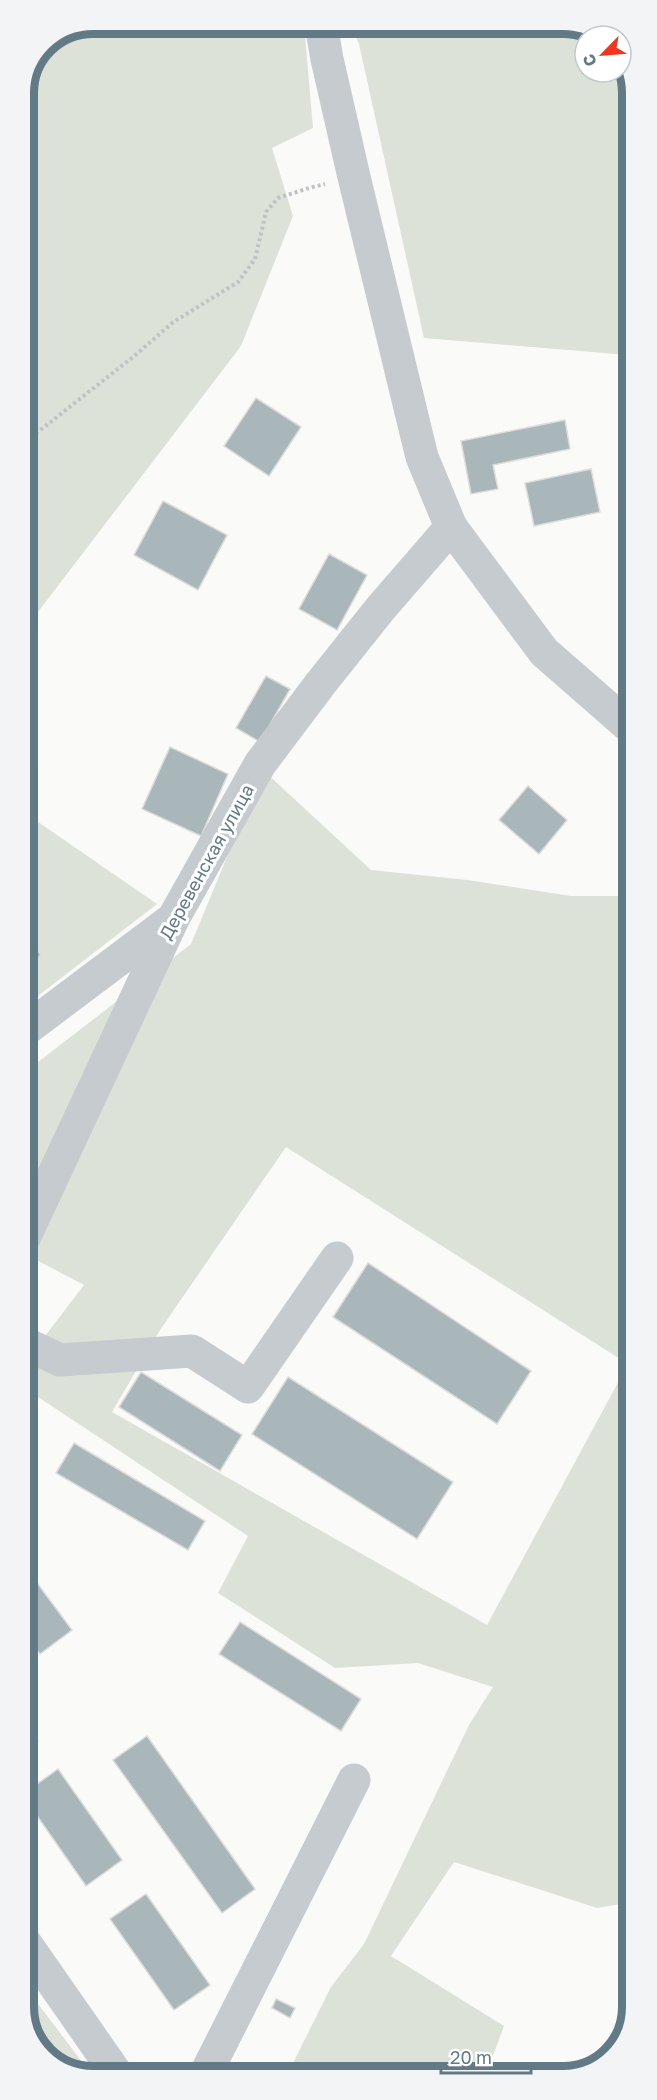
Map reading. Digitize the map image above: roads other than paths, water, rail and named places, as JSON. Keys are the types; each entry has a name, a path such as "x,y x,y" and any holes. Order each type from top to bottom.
{"street":[{"path":"323,34 354,177 422,457 452,527 543,652 622,719"},
{"name":"Деревенская улица","path":"34,1217 173,919 260,764 380,609 452,527"},
{"path":"34,1023 173,919"},
{"path":"34,1348 60,1360 192,1351 248,1387 337,1258"},
{"path":"210,2065 354,1780"},
{"path":"34,1955 110,2065"}]}
